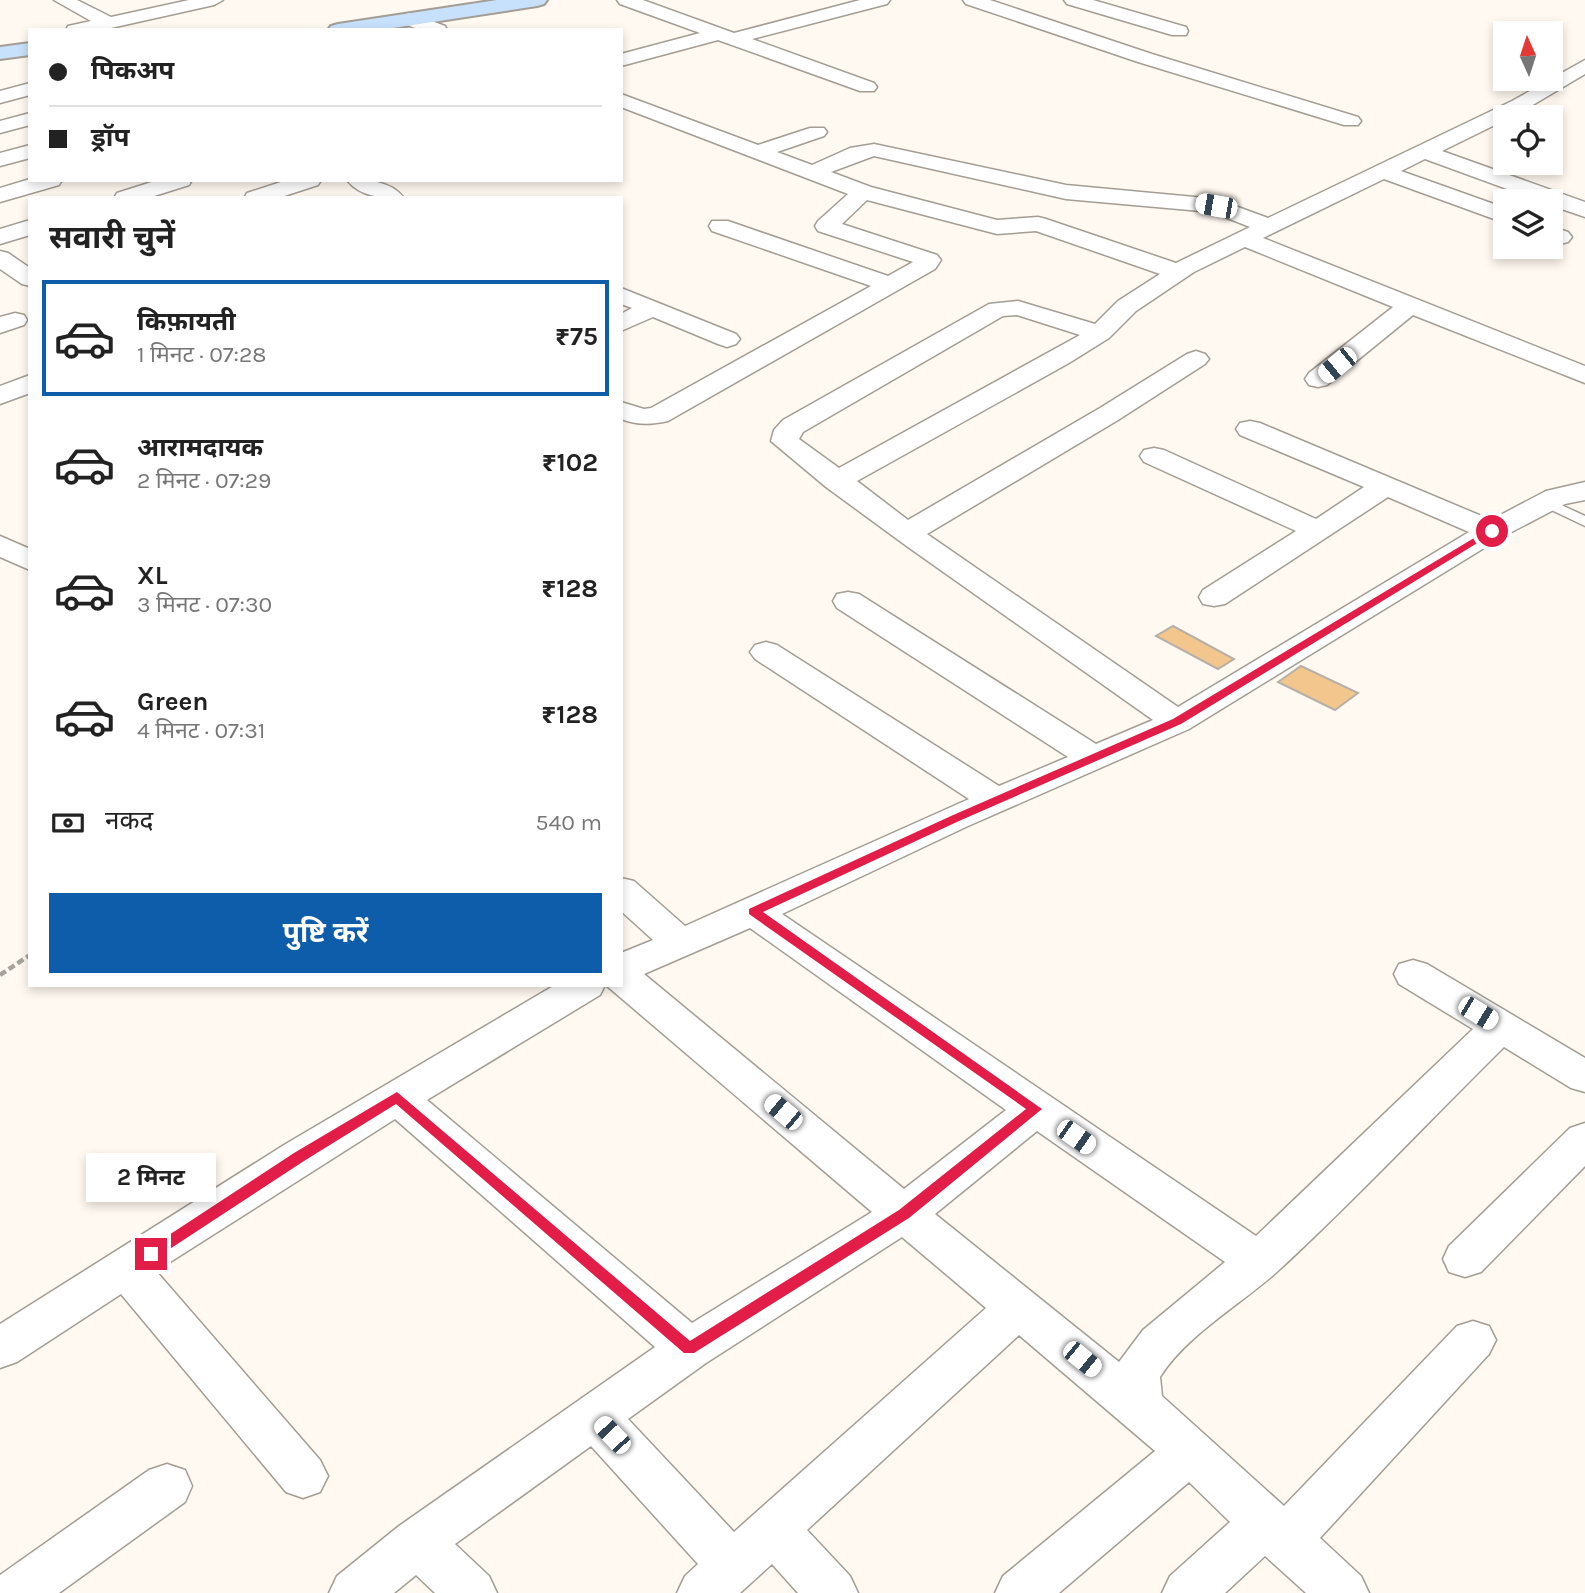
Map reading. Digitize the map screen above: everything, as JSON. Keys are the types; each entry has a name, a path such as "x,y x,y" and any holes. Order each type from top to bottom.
{"street":[{"path":"63,0 107,22"},
{"path":"83,28 214,0"},
{"path":"351,28 537,0"},
{"path":"626,0 867,87"},
{"path":"623,60 881,0"},
{"path":"972,0 1145,58 1352,121"},
{"path":"1073,0 1179,31"},
{"path":"410,19 433,28"},
{"path":"835,481 1060,358 1100,333 1127,306 1178,272 1519,105 1585,66"},
{"path":"0,97 28,90"},
{"path":"623,101 863,192 997,227 1038,224 1178,272"},
{"path":"0,127 28,120"},
{"path":"756,152 817,132"},
{"path":"811,173 858,153 874,150 1066,192 1216,206 1268,226"},
{"path":"1423,151 1585,210"},
{"path":"0,160 28,152"},
{"path":"1382,171 1493,212"},
{"path":"0,195 44,182"},
{"path":"130,196 175,182"},
{"path":"261,196 304,182"},
{"path":"362,182 382,196"},
{"path":"623,411 642,417 658,415 922,268 929,260 826,226 863,192"},
{"path":"720,226 892,285"},
{"path":"0,237 28,228"},
{"path":"1245,239 1585,375"},
{"path":"623,296 727,339"},
{"path":"1318,379 1410,305"},
{"path":"1100,333 1018,307 998,309 788,430 785,441 792,449 906,533 1177,722"},
{"path":"623,323 652,308"},
{"path":"906,533 1109,414 1196,359"},
{"path":"0,396 28,384"},
{"path":"1250,429 1492,531"},
{"path":"1154,456 1317,530"},
{"path":"1214,597 1386,486"},
{"path":"623,967 753,912 996,800 1177,722 1492,531 1546,502 1583,493"},
{"path":"848,601 1093,757"},
{"path":"766,652 996,800"},
{"path":"623,892 679,942"},
{"path":"753,912 1258,1261"},
{"path":"1413,974 1585,1077"},
{"path":"623,978 904,1214 1145,1411 1343,1593"},
{"path":"0,1348 299,1157 583,987"},
{"path":"1145,1411 1136,1398 1135,1386 1138,1371 1153,1350 1258,1261 1500,1027"},
{"path":"397,1097 689,1349"},
{"path":"355,1593 418,1542 689,1349 904,1214 1036,1109"},
{"path":"1465,1259 1585,1139"},
{"path":"127,1269 303,1476"},
{"path":"594,1416 718,1579 1018,1307"},
{"path":"1188,1593 1274,1532 1473,1340"},
{"path":"1021,1593 1189,1452"},
{"path":"17,1593 167,1486"},
{"path":"773,1529 831,1593"},
{"path":"418,1542 471,1593"}],"path":[{"path":"0,975 28,956"}],"building":[{"path":"1173,626 1234,659 1218,669 1156,636"},
{"path":"1301,666 1358,693 1335,710 1278,682"}],"route":[{"path":"151,1254 299,1157 397,1097 689,1349 904,1214 1036,1109 753,912 955,818 1187,717 1269,664 1492,531"}]}
